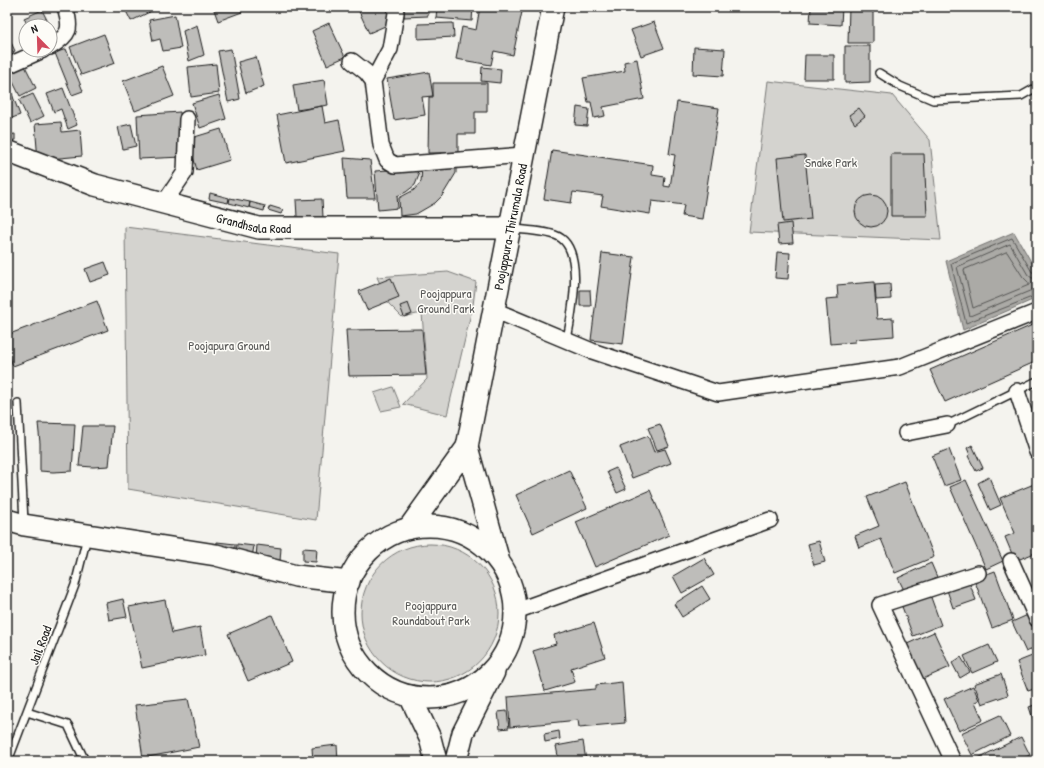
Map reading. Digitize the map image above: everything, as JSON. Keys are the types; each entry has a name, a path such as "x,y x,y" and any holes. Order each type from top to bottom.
{"main road":[{"name":"Poojappura-Thirumala Road","path":"467,447 553,7"},
{"name":"Grandhsala Road","path":"7,151 95,185 259,228 510,228"},
{"path":"409,528 467,447"},
{"path":"456,761 463,733 512,638 516,611 511,583 498,559 467,447"},
{"path":"15,522 216,555 296,576 349,582"},
{"path":"498,559 480,542 458,530 434,525 409,528 385,538 364,555 350,577 343,602 344,627 352,651 367,671 386,686 410,696 435,698 459,692 481,680 499,663"},
{"path":"410,696 430,738 436,761"}],"street":[{"path":"58,42 62,40 69,29 69,18 65,7"},
{"path":"373,82 390,49 396,13 395,7"},
{"path":"7,66 25,58"},
{"path":"352,61 366,72 373,82 381,144 387,160 395,165 524,155"},
{"path":"164,203 185,172 187,118"},
{"path":"494,310 592,351 718,393 900,367 1034,313"},
{"path":"1017,391 1037,452"},
{"path":"906,433 947,425"},
{"path":"516,611 770,520"},
{"path":"1011,561 1037,619"},
{"path":"953,761 880,605 978,573"}],"lane":[{"path":"879,73 900,86 933,100 1021,96 1037,87"},
{"path":"510,228 555,235 566,243 573,257 574,288 567,340"},
{"path":"947,425 1037,381"},
{"path":"15,522 18,403"},
{"name":"Jail Road","path":"8,761 75,586 87,535"},
{"path":"27,712 68,725 85,761"}],"green space":[{"name":"Snake Park","path":"768,81 892,95 930,140 941,240 749,232"},
{"name":"Poojapura Ground","path":"125,227 339,254 316,520 128,489"},
{"name":"Poojappura Ground Park","path":"448,272 476,282 473,305 447,415 403,404 427,379 422,313 402,317 389,304 377,277"},
{"path":"393,387 401,407 381,411 374,393"},
{"name":"Poojappura Roundabout Park","path":"423,544 437,544 463,552 479,564 491,580 494,587 498,600 498,626 494,639 491,646 479,662 463,674 456,677 437,682 423,682 397,674 381,662 369,646 366,639 361,620 361,606 369,580 381,564 397,552 404,549"}],"water":[{"path":"1014,232 1037,272 1037,298 963,330 946,261"}],"building":[{"path":"124,7 160,7 131,21"},
{"path":"213,7 240,7 242,12 218,21"},
{"path":"357,7 385,7 392,23 369,33"},
{"path":"403,7 428,7 428,16 404,17"},
{"path":"437,7 473,7 472,21 436,18"},
{"path":"480,7 523,7 513,55 494,51 491,65 456,59 462,27 476,30"},
{"path":"811,7 842,7 841,25 810,23"},
{"path":"849,7 873,7 873,43 848,43"},
{"path":"42,10 46,18 24,18"},
{"path":"175,15 181,48 163,51 160,39 153,41 149,20"},
{"path":"654,22 664,48 641,56 631,30"},
{"path":"329,23 345,57 327,65 312,31"},
{"path":"453,23 454,37 418,39 418,24"},
{"path":"197,25 204,55 189,61 183,31"},
{"path":"7,34 15,51 7,54"},
{"path":"104,34 115,63 81,75 70,47"},
{"path":"845,46 870,46 870,82 845,83"},
{"path":"694,47 725,49 723,76 693,74"},
{"path":"66,49 83,91 72,95 57,58 58,52"},
{"path":"231,49 240,99 228,102 218,51"},
{"path":"805,55 834,55 834,79 804,79"},
{"path":"256,57 264,86 246,93 238,62"},
{"path":"637,59 644,99 603,107 605,116 594,118 591,102 588,102 583,78 625,71 624,62"},
{"path":"216,64 219,93 191,97 188,67"},
{"path":"25,66 36,88 20,96 9,74"},
{"path":"162,66 174,96 135,111 123,81"},
{"path":"482,67 501,69 500,83 481,81"},
{"path":"429,72 433,96 422,97 425,115 394,120 387,79"},
{"path":"324,80 328,105 297,110 293,85"},
{"path":"7,81 20,115 7,120"},
{"path":"433,83 487,83 487,112 475,112 475,134 458,134 458,153 428,153 429,97 433,97"},
{"path":"63,88 77,125 68,129 61,109 54,112 47,94"},
{"path":"33,94 44,116 30,123 19,100"},
{"path":"219,95 226,119 200,128 192,103"},
{"path":"677,102 719,108 702,219 682,216 684,205 652,201 650,214 601,206 603,196 573,192 571,203 544,199 552,150 653,165 652,175 665,177 664,186 670,187 675,155 669,154"},
{"path":"322,106 325,123 339,120 345,151 286,163 277,115"},
{"path":"577,107 589,109 587,126 575,125"},
{"path":"859,108 865,116 855,124 849,115"},
{"path":"180,112 182,157 139,159 137,115"},
{"path":"61,122 62,132 80,130 82,156 38,160 35,124"},
{"path":"131,124 136,146 123,149 118,127"},
{"path":"221,129 230,160 197,170 188,139"},
{"path":"15,134 15,140 7,141 7,135"},
{"path":"891,154 924,154 927,216 891,216"},
{"path":"805,155 811,219 783,222 777,158"},
{"path":"344,158 370,160 375,198 347,198"},
{"path":"456,163 456,173 442,196 435,203 416,214 400,216 399,198 414,190 421,182 422,166"},
{"path":"415,168 419,175 415,185 406,192 397,196 398,208 378,210 375,171"},
{"path":"210,193 229,198 228,203 209,199"},
{"path":"868,195 874,195 884,202 887,211 886,217 880,224 874,227 868,227 858,220 855,214 855,208 862,198"},
{"path":"230,198 250,202 249,208 229,203"},
{"path":"322,199 323,217 297,217 296,200"},
{"path":"250,202 265,206 264,211 249,207"},
{"path":"270,206 283,210 281,214 268,210"},
{"path":"791,223 793,243 779,244 777,225"},
{"path":"777,252 790,253 788,279 775,278"},
{"path":"602,253 634,257 623,344 591,340"},
{"path":"105,262 110,275 90,282 85,269"},
{"path":"391,278 399,297 367,310 359,291"},
{"path":"874,282 877,319 893,318 894,336 855,339 855,342 830,344 826,299 838,298 837,285"},
{"path":"890,284 891,299 876,300 875,285"},
{"path":"580,290 590,290 591,306 580,306"},
{"path":"97,301 108,330 13,366 7,350 7,335"},
{"path":"408,303 412,314 404,317 400,306"},
{"path":"1037,323 1037,361 945,402 930,370"},
{"path":"422,329 426,375 349,376 346,330"},
{"path":"38,423 75,424 72,471 40,471"},
{"path":"660,424 669,446 657,450 648,428"},
{"path":"83,426 113,426 109,466 79,466"},
{"path":"648,436 654,452 665,449 671,463 632,478 620,447"},
{"path":"972,445 983,468 976,471 968,456 970,455 967,448"},
{"path":"949,449 961,480 944,486 932,456"},
{"path":"616,468 626,489 617,493 607,472"},
{"path":"569,470 587,508 533,533 516,495"},
{"path":"989,477 1001,505 990,510 978,483"},
{"path":"966,480 1003,561 986,569 950,487"},
{"path":"905,482 934,557 895,573 881,539 859,548 855,536 879,526 867,497"},
{"path":"1034,484 1037,492 1037,552 1015,561 1005,537 1015,533 1000,498"},
{"path":"650,490 669,535 595,567 576,522"},
{"path":"819,541 825,562 814,565 808,544"},
{"path":"217,542 235,544 235,549 216,547"},
{"path":"237,544 254,546 252,557 236,555"},
{"path":"257,545 281,548 280,561 256,558"},
{"path":"303,548 317,549 316,562 303,561"},
{"path":"704,558 714,575 682,593 673,576"},
{"path":"931,563 937,577 905,592 898,578"},
{"path":"995,571 1013,620 992,628 974,579"},
{"path":"969,582 976,600 953,608 947,590"},
{"path":"702,586 710,599 682,617 674,604"},
{"path":"929,592 941,625 913,636 901,604"},
{"path":"123,599 127,617 109,620 106,603"},
{"path":"165,600 172,633 200,627 205,655 142,668 129,607"},
{"path":"1030,614 1037,630 1037,647 1026,652 1012,622"},
{"path":"272,615 292,662 248,681 228,634"},
{"path":"594,623 605,657 571,668 575,682 545,691 533,651 556,644 554,635"},
{"path":"934,632 950,667 923,679 907,644"},
{"path":"989,645 997,662 972,673 964,656"},
{"path":"1037,654 1037,688 1028,691 1017,662"},
{"path":"961,657 970,672 960,678 952,663"},
{"path":"1001,674 1008,695 982,704 974,684"},
{"path":"622,682 625,723 579,727 578,720 510,727 508,697 596,689 596,685"},
{"path":"973,686 979,700 975,702 983,720 959,731 944,699"},
{"path":"188,699 199,747 143,758 135,705"},
{"path":"1037,704 1037,725 1035,725 1029,707"},
{"path":"507,711 509,728 500,729 498,712"},
{"path":"1000,715 1010,736 972,755 961,733"},
{"path":"559,731 560,739 545,742 544,734"},
{"path":"1021,737 1030,755 1017,761 972,761"},
{"path":"583,741 586,761 559,761 556,746"},
{"path":"337,745 338,761 313,761 312,748"}]}
